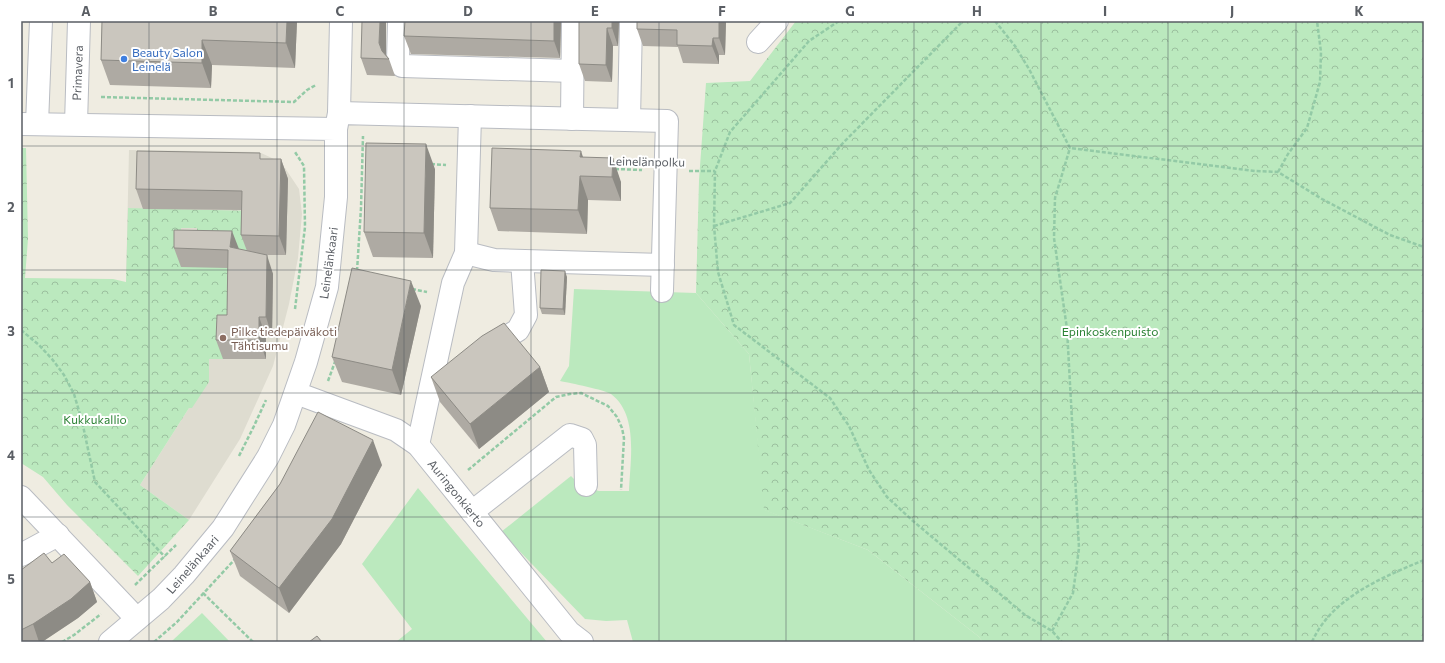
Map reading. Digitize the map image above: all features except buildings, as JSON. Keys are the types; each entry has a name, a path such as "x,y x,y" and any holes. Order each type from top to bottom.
{"street":[{"path":"41,21 29,124 338,121 470,116 667,121 662,291"},
{"name":"Primavera","path":"76,124 79,21"},
{"name":"Leinelänkaari","path":"110,642 161,599 184,575 223,528 268,457 284,425 296,393 327,287 336,196 340,21"},
{"path":"400,21 398,61 402,66 573,71"},
{"path":"572,119 573,21"},
{"path":"629,120 631,21"},
{"path":"758,42 776,21"},
{"path":"418,445 455,360 450,297 453,283 466,253 470,116"},
{"path":"466,253 494,260 663,265"},
{"path":"455,360 518,330 526,315 522,261"},
{"name":"Auringonkierto","path":"296,393 396,430 418,445 569,632 582,642"},
{"path":"472,512 570,435 582,439 585,445 586,485"},
{"path":"21,497 137,619"},
{"path":"21,554 58,535"}],"path":[{"path":"838,21 809,41 730,132 715,171 714,226 718,272 734,324 830,398 849,426 869,470 887,497 912,520 1025,615 1052,631 1062,642"},
{"path":"714,226 790,203 843,142 963,21"},
{"path":"995,21 1015,46 1030,69 1070,148 1055,198 1054,238 1067,329 1079,548 1073,593 1052,631"},
{"path":"1278,172 1288,154 1307,128 1320,82 1322,52 1317,21"},
{"path":"77,97 294,102"},
{"path":"1070,148 1247,170 1278,172 1322,199 1390,235 1424,247"},
{"path":"293,150 304,166 305,212 303,250 294,316"},
{"path":"423,164 468,166"},
{"name":"Leinelänpolku","path":"610,169 715,171"},
{"path":"411,288 450,297"},
{"path":"21,330 39,345 52,359 64,375 74,394 82,421 95,482 165,557"},
{"path":"468,470 556,397 581,393 608,406 617,417 622,428 624,438 621,490"},
{"path":"237,460 266,399"},
{"path":"62,642 74,635 119,600 165,557 180,540"},
{"path":"1312,642 1316,632 1337,607 1368,586 1424,560"},
{"path":"204,594 253,642"}],"shaded area":[{"name":"Pilke tiedepäiväkoti Tähtisumu","path":"129,150 259,152 274,159 285,168 299,189 302,214 298,258 289,304 273,366 240,439 189,520 140,485 189,408 126,282"}],"green space":[{"name":"Epinkoskenpuisto","path":"796,21 1424,21 1424,642 983,642 978,636 868,550 764,510 749,354 696,293 699,180 706,83 750,81"},
{"name":"Kukkukallio","path":"21,148 26,148 28,239 25,278 113,279 126,282 128,208 255,211 247,294 223,334 223,359 209,359 209,382 192,408 189,408 140,485 189,520 138,576 67,505 43,477 21,463","holes":["181,228 197,228 197,249 181,267"]},
{"path":"574,289 696,293 749,354 765,510 868,550 978,636 983,642 633,642 627,620 606,621 585,619 501,532 571,476 581,486 599,491 629,491 631,439 626,414 620,403 607,392 560,381 569,366"},
{"path":"418,488 547,642 396,642 412,629 362,564"},
{"path":"202,613 230,642 171,642 173,640"}],"place":[{"name":"Beauty Salon Leinelä","path":"124,59"},
{"name":"Pilke tiedepäiväkoti Tähtisumu","path":"223,338"}]}
